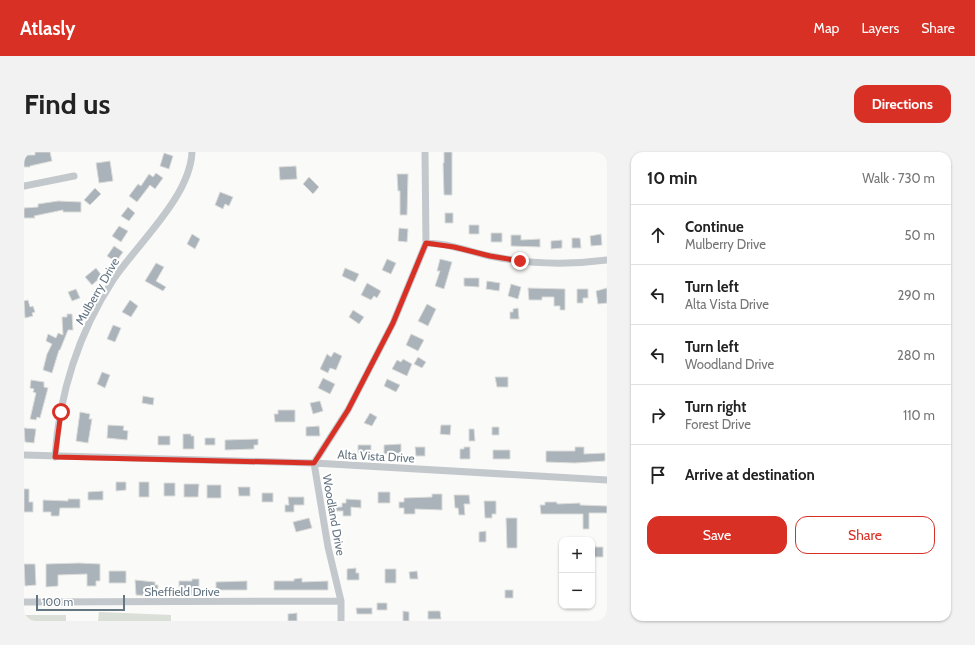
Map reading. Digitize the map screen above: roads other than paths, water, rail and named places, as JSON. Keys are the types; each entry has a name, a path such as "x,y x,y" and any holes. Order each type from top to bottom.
{"street":[{"name":"Mulberry Drive","path":"55,457 61,412 76,352 84,333 112,281 174,202 185,180 192,152"},
{"name":"Woodland Drive","path":"341,621 340,601 328,547 314,463 348,410 393,323 426,243 425,152"},
{"path":"24,186 74,176"},
{"path":"426,243 449,246 490,256 520,261 555,263 607,260"},
{"name":"Alta Vista Drive","path":"24,455 314,463 607,480"},
{"name":"Sheffield Drive","path":"24,602 340,601"}]}
